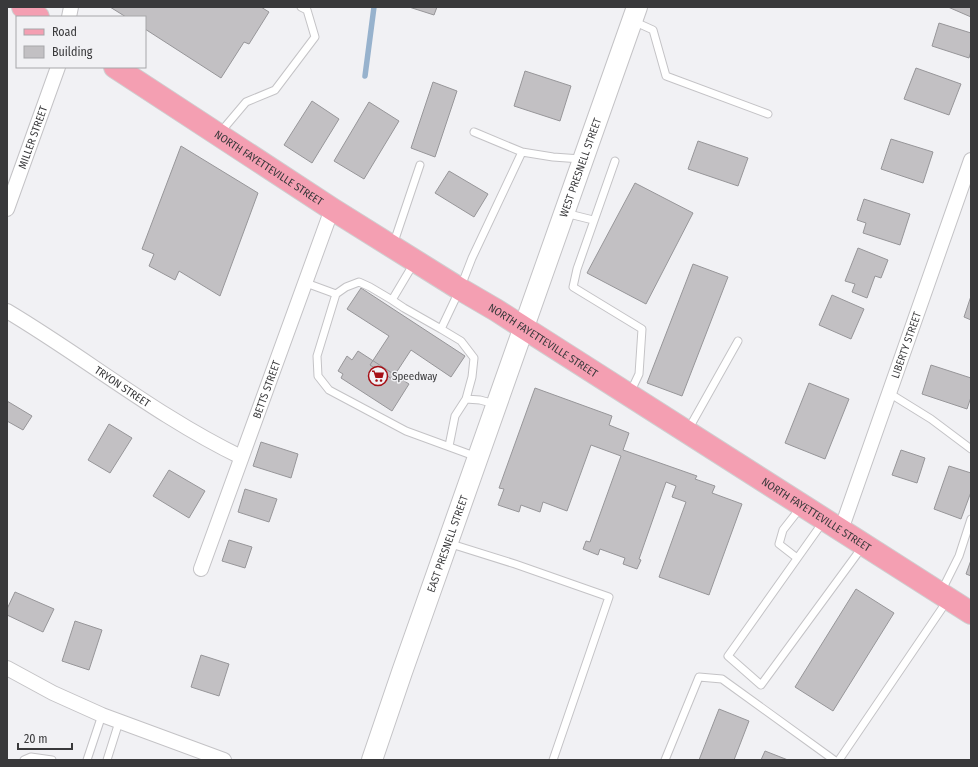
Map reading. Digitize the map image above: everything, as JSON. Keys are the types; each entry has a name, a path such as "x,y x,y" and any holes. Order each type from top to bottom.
{"main road":[{"path":"23,7 36,16"},
{"name":"WEST PRESNELL STREET","path":"523,328 635,14"},
{"name":"NORTH FAYETTEVILLE STREET","path":"117,68 332,209 803,505 971,613"},
{"name":"EAST PRESNELL STREET","path":"372,760 448,542 498,405 523,328"}],"street":[{"name":"MILLER STREET","path":"7,209 58,68"},
{"name":"LIBERTY STREET","path":"833,524 889,393 971,160"},
{"name":"BETTS STREET","path":"201,569 332,209"},
{"name":"TRYON STREET","path":"7,311 120,386 198,434 241,458"},
{"path":"7,668 53,693 102,715 224,760"}],"lane":[{"path":"218,135 246,102 275,90 315,37 307,10 301,7"},
{"path":"635,14 653,30 666,76 768,114"},
{"path":"474,132 522,152 553,157 583,159"},
{"path":"441,329 460,289 472,258 522,152"},
{"path":"615,160 577,269 573,287 642,329 639,374 629,395"},
{"path":"393,247 420,165"},
{"path":"565,213 594,220"},
{"path":"392,300 415,261"},
{"path":"449,446 455,416 466,399 472,377 474,358 461,341 370,287 359,282 346,287 336,294 317,356 318,376 329,390 406,431 478,458"},
{"path":"306,283 336,294"},
{"path":"687,432 738,341"},
{"path":"889,393 931,419 971,449"},
{"path":"466,399 480,400 498,405"},
{"path":"797,558 779,544 783,530 803,505"},
{"path":"838,760 944,596 971,519"},
{"path":"833,524 797,558 728,656 760,685 864,545"},
{"path":"448,542 609,597 553,760"},
{"path":"665,760 699,677 722,678 834,760"},
{"path":"87,760 102,715"},
{"path":"107,760 119,722"},
{"path":"24,760 30,757 52,760"}],"building":[{"path":"110,7 261,7 269,12 249,44 244,42 221,78 146,30 146,16 124,16"},
{"path":"409,7 437,7 434,15"},
{"path":"948,7 971,7 971,17"},
{"path":"939,23 971,33 971,51 969,58 932,46"},
{"path":"916,68 961,84 949,115 904,99"},
{"path":"525,71 571,86 560,121 514,106"},
{"path":"433,82 457,91 435,157 411,148"},
{"path":"312,101 339,119 312,163 284,145"},
{"path":"369,102 399,121 364,179 334,161"},
{"path":"891,139 933,152 923,183 881,169"},
{"path":"698,141 748,158 738,186 688,169"},
{"path":"181,146 258,193 220,296 179,271 175,280 149,266 154,254 142,249"},
{"path":"449,171 488,194 474,217 435,193"},
{"path":"635,183 693,213 646,304 587,273"},
{"path":"864,199 910,214 900,245 863,233 866,223 857,220"},
{"path":"858,248 888,260 881,278 875,276 867,298 852,292 855,284 845,281"},
{"path":"693,264 728,277 682,396 647,383"},
{"path":"361,288 465,356 451,377 411,350 392,379 370,365 389,336 347,309"},
{"path":"832,295 864,309 851,339 819,325"},
{"path":"971,296 971,320 964,317"},
{"path":"358,351 409,384 392,411 341,378 343,374 338,371 347,356 352,360"},
{"path":"931,365 971,378 971,397 967,409 922,394"},
{"path":"809,383 849,399 825,459 785,443"},
{"path":"535,388 612,416 609,425 629,433 623,450 697,476 695,479 715,486 712,493 742,504 709,595 659,577 686,502 672,497 676,486 666,482 639,559 641,560 637,569 623,564 625,558 600,549 598,555 583,549 586,541 590,542 621,456 591,445 567,511 543,502 540,512 521,505 519,512 498,505 504,489 499,488"},
{"path":"7,401 32,416 23,430 7,421"},
{"path":"109,424 132,438 110,473 88,460"},
{"path":"261,442 298,454 291,478 253,466"},
{"path":"901,450 925,458 917,483 892,475"},
{"path":"949,466 971,473 971,492 961,519 934,509"},
{"path":"169,470 205,491 189,518 153,496"},
{"path":"245,489 277,499 269,522 238,512"},
{"path":"229,540 252,547 245,568 222,561"},
{"path":"971,560 971,576 966,574"},
{"path":"856,589 894,613 833,711 795,687"},
{"path":"15,592 54,609 43,632 7,615 7,609"},
{"path":"75,621 102,630 89,670 62,661"},
{"path":"201,655 229,664 219,696 191,687"},
{"path":"719,709 749,721 734,760 699,760"},
{"path":"765,751 788,760 761,760"}],"waterway":[{"path":"365,76 374,7"}],"place":[{"name":"Speedway","path":"378,376"}]}
